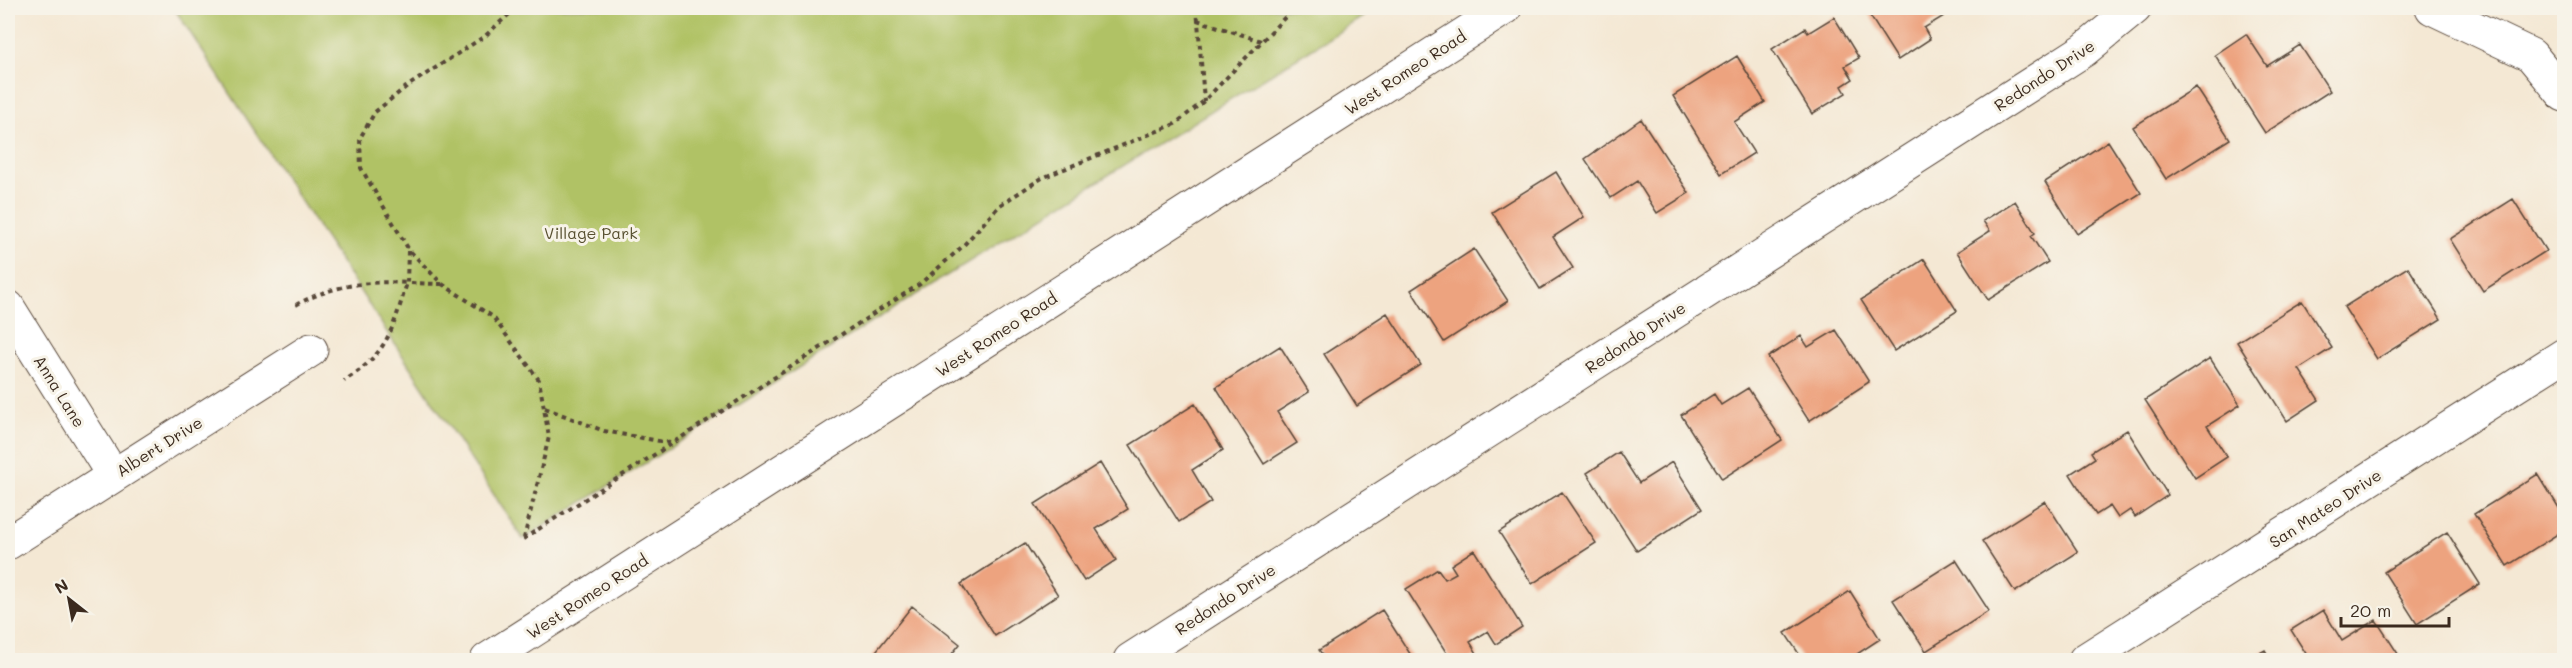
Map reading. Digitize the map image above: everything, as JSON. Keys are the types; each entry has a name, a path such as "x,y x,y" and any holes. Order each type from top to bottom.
{"street":[{"name":"West Romeo Road","path":"487,660 1505,8"},
{"name":"Redondo Drive","path":"1130,660 2084,50 2135,8"},
{"path":"2432,8 2531,55 2565,95"},
{"name":"Anna Lane","path":"8,307 113,475"},
{"name":"Albert Drive","path":"8,543 311,350"},
{"name":"San Mateo Drive","path":"2085,660 2565,355"}],"path":[{"path":"516,8 485,36 406,87 375,112 360,138 361,168 408,250 442,284 493,317 539,380 549,437 524,539 920,284 962,247 1000,205 1042,178 1175,124 1204,101 1294,8"},
{"path":"1197,8 1204,101"},
{"path":"1197,20 1261,40"},
{"path":"344,381 369,363 386,343 407,283 408,250"},
{"path":"296,305 316,294 385,281 442,284"},
{"path":"544,408 604,431 671,443"}],"green space":[{"name":"Village Park","path":"174,8 1377,8 523,539"}],"building":[{"path":"1865,8 1957,8 1924,28 1930,39 1898,60"},
{"path":"1834,17 1859,58 1845,66 1853,79 1842,86 1846,93 1812,114 1772,49 1805,28 1808,33"},
{"path":"2246,34 2267,66 2300,45 2330,91 2265,133 2215,55"},
{"path":"1737,56 1765,102 1734,122 1754,153 1721,174 1673,96"},
{"path":"2196,87 2230,139 2166,179 2133,127"},
{"path":"1641,119 1689,193 1657,213 1637,181 1611,198 1585,159"},
{"path":"2108,141 2141,193 2077,234 2045,182"},
{"path":"1556,172 1584,217 1553,237 1573,268 1540,289 1492,212"},
{"path":"2513,199 2546,251 2483,291 2450,239"},
{"path":"2015,201 2035,233 2031,236 2048,262 1988,300 1957,252 1990,231 1983,221"},
{"path":"1474,249 1508,301 1444,342 1411,290"},
{"path":"1924,259 1957,311 1894,351 1861,300"},
{"path":"2408,267 2441,319 2377,359 2344,307"},
{"path":"2302,301 2332,348 2299,369 2319,400 2287,421 2237,342"},
{"path":"1387,313 1421,365 1357,406 1324,354"},
{"path":"1836,330 1869,382 1809,421 1768,357 1801,336 1808,347"},
{"path":"1280,346 1309,392 1277,412 1297,443 1264,464 1216,387"},
{"path":"2210,358 2240,405 2207,426 2227,457 2195,478 2145,400"},
{"path":"1748,388 1782,440 1722,479 1681,415 1714,394 1721,405"},
{"path":"1195,404 1223,450 1192,470 1211,502 1179,522 1130,445"},
{"path":"2127,430 2168,495 2135,517 2130,510 2118,518 2110,506 2096,515 2070,474 2095,458 2091,452"},
{"path":"1619,452 1639,483 1672,462 1702,509 1637,551 1587,473"},
{"path":"1100,463 1128,509 1096,529 1116,560 1084,581 1035,504"},
{"path":"2538,474 2564,516 2564,530 2507,566 2474,514"},
{"path":"1562,492 1596,543 1532,584 1499,532"},
{"path":"2045,501 2078,552 2015,592 1982,541"},
{"path":"2447,532 2480,584 2417,624 2384,572"},
{"path":"1025,543 1058,595 995,636 961,584"},
{"path":"1474,550 1522,627 1496,644 1488,631 1470,642 1478,655 1469,660 1451,660 1406,589 1438,569 1445,579 1456,573 1451,565"},
{"path":"1956,560 1989,611 1926,651 1893,600"},
{"path":"1850,591 1880,639 1848,660 1803,660 1785,633"},
{"path":"912,606 960,644 947,660 869,660"},
{"path":"1382,610 1414,660 1326,660 1319,650"},
{"path":"2323,610 2342,641 2376,620 2402,660 2310,660 2291,630"},
{"path":"2265,650 2271,660 2247,660"}]}
